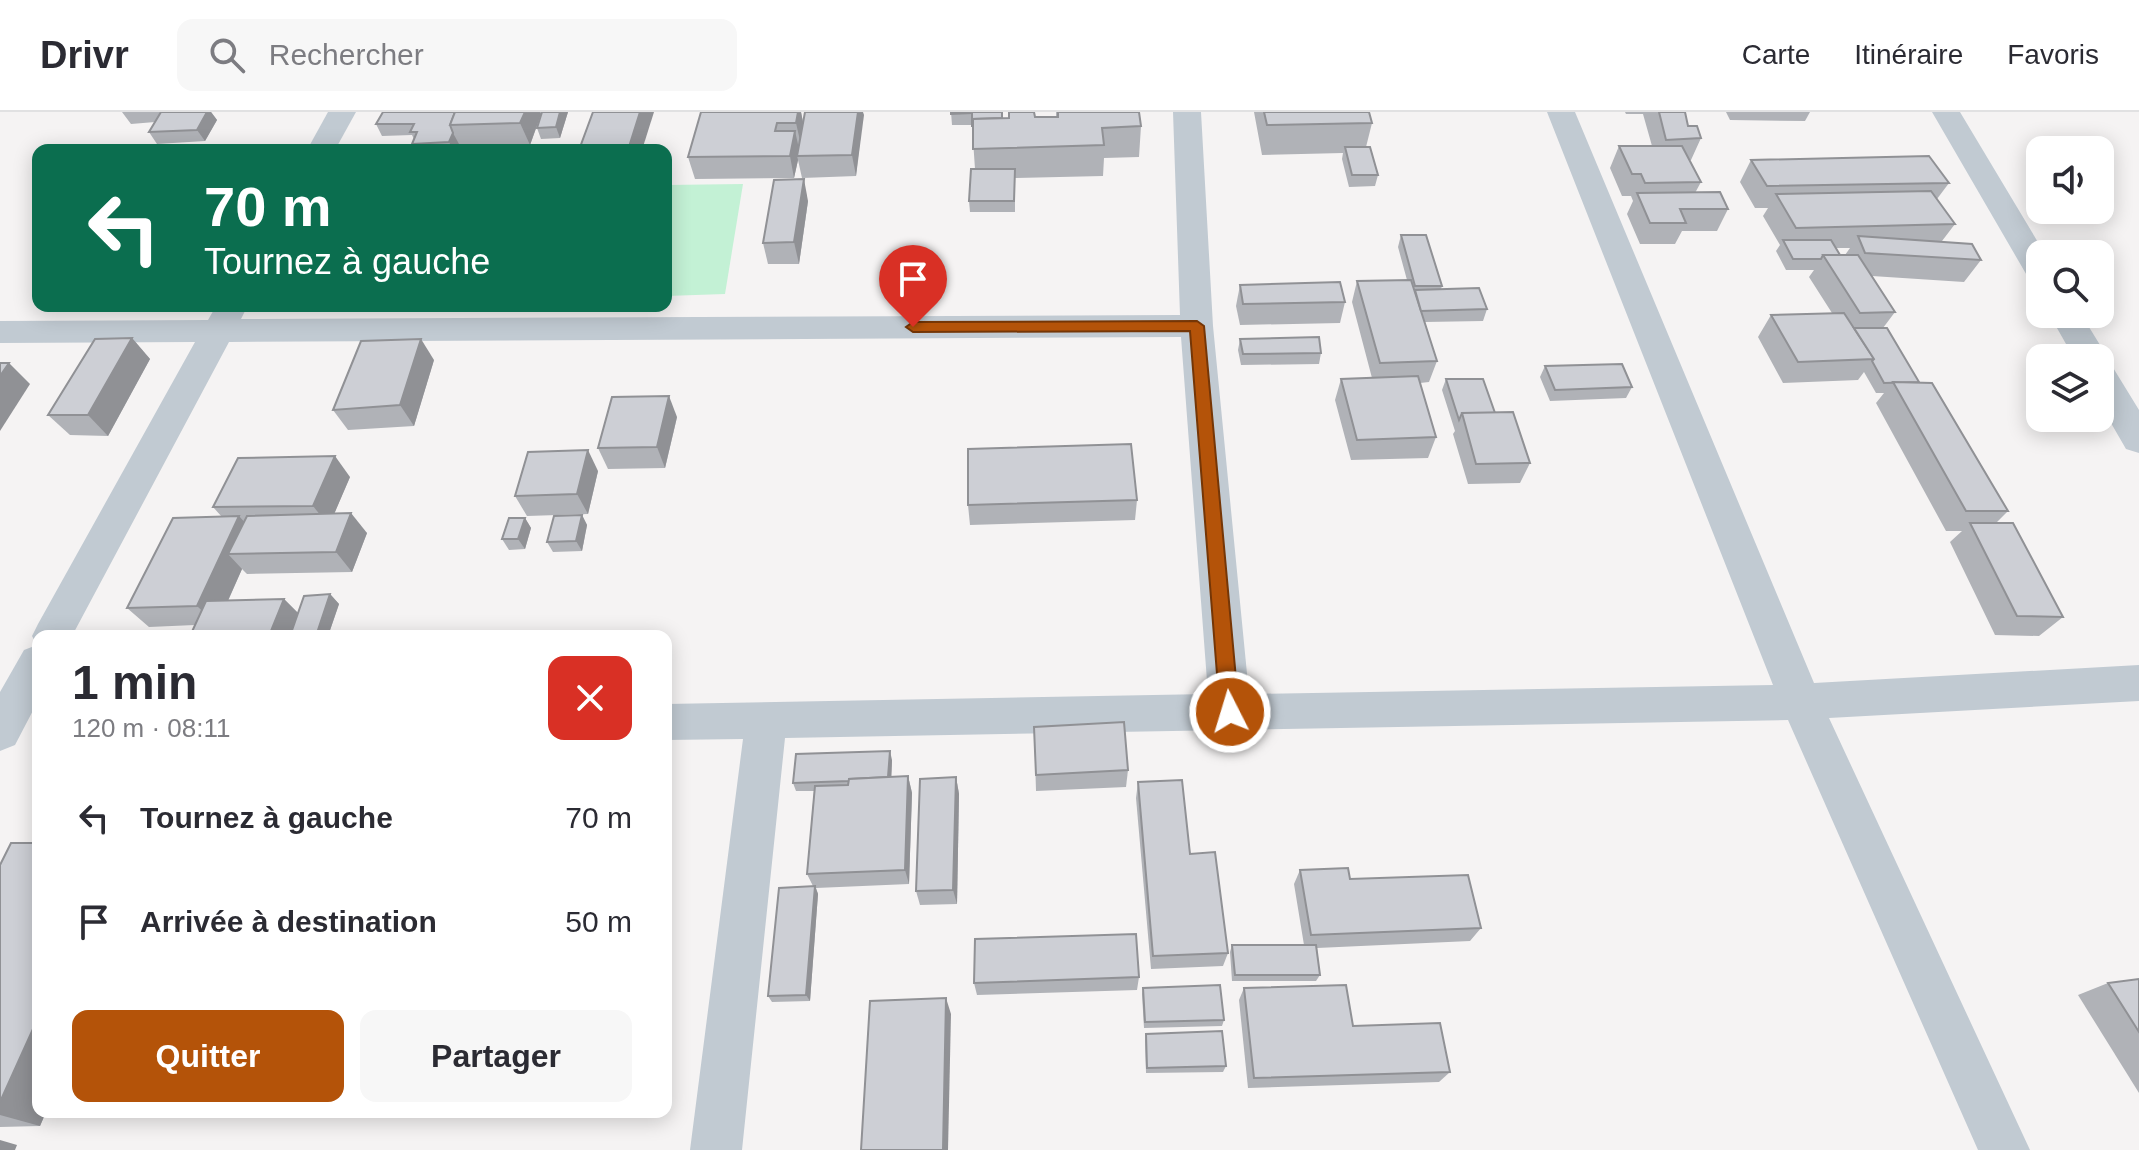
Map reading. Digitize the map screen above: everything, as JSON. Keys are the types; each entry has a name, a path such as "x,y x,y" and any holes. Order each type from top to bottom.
{"street":[{"path":"324,144 342,112"},
{"path":"1187,112 1197,326 1230,712"},
{"path":"1561,112 1801,702 2004,1150"},
{"path":"1946,112 2026,248"},
{"path":"0,332 226,318 1197,326"},
{"path":"55,630 226,318"},
{"path":"2114,398 2139,440"},
{"path":"0,731 32,673"},
{"path":"672,722 1801,702 2139,683"},
{"path":"716,1150 766,720"},
{"path":"0,731 32,729"}],"green space":[{"path":"743,184 725,294 672,296 672,185"}],"building":[{"path":"161,112 207,112 197,130 149,132"},
{"path":"383,112 455,112 450,125 453,133 449,142 412,144 417,132 410,132 414,124 376,124"},
{"path":"455,112 525,112 520,123 450,125"},
{"path":"542,112 560,112 556,127 537,128"},
{"path":"593,112 640,112 630,144 581,144"},
{"path":"701,112 798,112 796,123 777,123 775,131 795,131 790,156 688,157"},
{"path":"805,112 858,112 852,155 797,156"},
{"path":"972,112 1002,112 1002,118 973,119 972,126"},
{"path":"1009,112 1034,112 1035,117 1058,117 1058,112 1139,112 1141,126 1102,128 1104,145 973,149 973,119 1009,118"},
{"path":"1264,112 1369,112 1372,123 1267,125"},
{"path":"1659,112 1685,112 1688,126 1697,126 1701,138 1666,140"},
{"path":"1619,146 1682,146 1701,182 1645,183 1641,174 1632,174"},
{"path":"1345,147 1370,147 1378,175 1352,175"},
{"path":"1929,156 1949,183 1767,186 1751,160"},
{"path":"971,169 1015,169 1014,201 969,201"},
{"path":"804,179 794,242 763,243 774,180"},
{"path":"1931,191 1955,224 1796,228 1776,194"},
{"path":"1720,192 1728,209 1680,209 1686,223 1650,223 1637,193"},
{"path":"1401,235 1426,235 1442,286 1415,286"},
{"path":"1858,236 1972,244 1981,260 1865,253"},
{"path":"1783,240 1831,240 1840,255 1793,259"},
{"path":"1823,255 1858,255 1895,312 1860,313"},
{"path":"1411,280 1437,361 1380,363 1357,281"},
{"path":"1340,282 1345,302 1243,304 1240,285"},
{"path":"1479,288 1487,309 1421,311 1415,290"},
{"path":"1844,313 1874,359 1798,362 1771,315"},
{"path":"1854,328 1887,328 1919,382 1884,383 1872,361 1874,359"},
{"path":"1319,337 1321,353 1243,354 1240,339"},
{"path":"132,338 88,415 48,415 95,339"},
{"path":"421,339 400,405 333,410 361,341"},
{"path":"0,363 9,363 0,376"},
{"path":"1622,364 1632,387 1555,390 1545,366"},
{"path":"1418,376 1436,437 1357,440 1341,379"},
{"path":"1446,379 1483,379 1495,413 1462,413 1459,420"},
{"path":"1893,382 1932,383 2008,511 1966,511"},
{"path":"669,396 657,447 598,448 612,397"},
{"path":"1513,412 1530,463 1476,464 1462,413"},
{"path":"1131,444 1137,500 968,505 968,449"},
{"path":"588,450 577,494 515,496 528,452"},
{"path":"335,456 313,506 213,507 238,458"},
{"path":"351,513 336,552 228,554 247,516"},
{"path":"582,515 576,541 547,542 554,516"},
{"path":"239,516 197,606 127,608 173,518"},
{"path":"509,518 525,518 518,539 502,539"},
{"path":"1970,523 2013,523 2063,617 2017,616"},
{"path":"330,594 318,630 292,630 304,596"},
{"path":"284,599 271,630 193,630 206,601"},
{"path":"1124,722 1128,770 1036,775 1034,727"},
{"path":"890,751 888,777 793,783 796,754"},
{"path":"908,776 905,870 807,874 815,786 848,785 849,779"},
{"path":"956,777 953,890 916,891 920,779"},
{"path":"1182,780 1190,854 1215,852 1228,953 1153,956 1138,782"},
{"path":"11,843 32,843 32,1031 0,1102 0,865"},
{"path":"1348,868 1350,879 1468,875 1481,928 1311,935 1300,870"},
{"path":"815,886 806,995 768,996 779,888"},
{"path":"1136,934 1139,977 974,983 975,939"},
{"path":"1232,945 1316,945 1320,975 1235,975"},
{"path":"2139,979 2139,1032 2108,983"},
{"path":"1220,985 1224,1020 1145,1022 1143,988"},
{"path":"1346,985 1353,1026 1440,1023 1450,1072 1254,1078 1244,988"},
{"path":"946,998 943,1150 861,1150 870,1001"},
{"path":"1222,1031 1226,1066 1147,1068 1146,1034"}],"route":[{"path":"913,327 1197,326 1230,712"}]}
